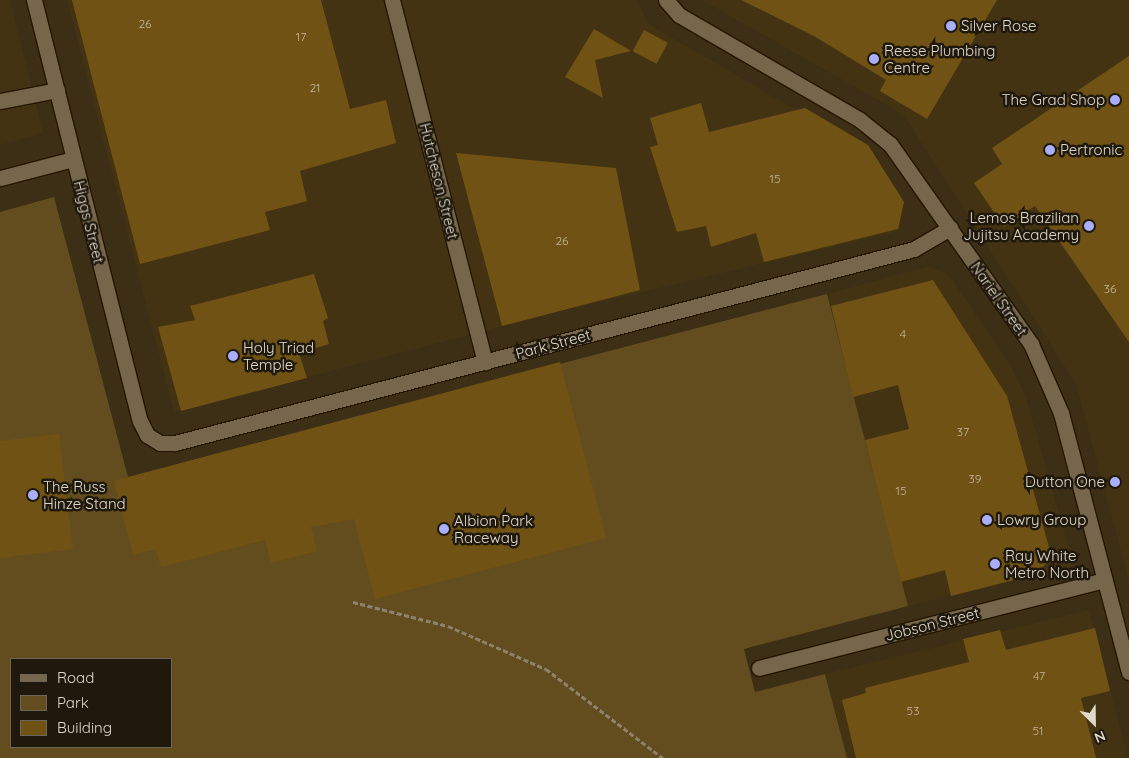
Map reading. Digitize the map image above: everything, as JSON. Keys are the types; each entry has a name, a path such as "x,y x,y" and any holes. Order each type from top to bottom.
{"street":[{"name":"Higgs Street","path":"34,0 140,421 153,440"},
{"name":"Hutcheson Street","path":"392,0 485,362"},
{"name":"Nariel Street","path":"666,0 679,15 876,130 950,228 1031,344 1061,412 1104,580 1122,621 1129,672"},
{"path":"0,101 57,90"},
{"path":"0,178 73,159"},
{"name":"Park Street","path":"153,440 175,444 914,249 950,228"},
{"name":"Jobson Street","path":"759,668 1104,580"}],"path":[{"path":"353,602 448,626 546,669 663,758"}],"shaded area":[{"path":"0,0 10,0 43,133 0,145"},
{"path":"67,0 636,0 650,25 875,156 904,202 899,231 549,314 174,412"},
{"path":"702,0 1129,0 1129,581 1076,384 903,114"},
{"path":"930,266 949,275 1008,361 1026,397 1074,566 908,606 827,294"},
{"path":"1089,610 1128,758 847,758 825,674"}],"green space":[{"name":"Albion Park Raceway","path":"54,197 128,477 827,294 908,606 744,649 755,692 825,674 847,758 0,758 0,212"}],"building":[{"path":"72,0 321,0 350,109 386,100 396,143 300,171 307,201 265,212 270,230 140,264"},
{"path":"741,0 997,0 927,119 880,91 886,80 814,36"},
{"path":"594,29 631,51 595,60 603,98 565,77"},
{"path":"644,30 668,43 657,64 633,51"},
{"path":"1129,56 1129,342 1035,206 1004,227 974,183 1002,164 992,148"},
{"path":"701,103 709,132 805,108 868,145 904,202 898,229 764,262 756,233 711,247 706,226 677,232 650,147 658,145 650,118"},
{"path":"456,153 616,168 640,290 502,326"},
{"name":"Holy Triad Temple","path":"314,274 328,318 323,321 329,344 299,353 307,378 181,411 158,327 195,320 190,306"},
{"path":"933,280 1007,396 1052,558 1034,575 951,596 945,570 901,582 865,440 909,429 898,385 853,397 831,306"},
{"path":"560,362 606,538 375,599 354,519 311,527 317,551 271,563 265,540 161,567 156,549 133,555 114,481"},
{"name":"The Russ Hinze Stand","path":"59,434 73,549 0,558 0,441"},
{"path":"1095,628 1110,691 1081,698 1096,758 856,758 842,700 866,693 865,688 969,662 963,639 1000,630 1006,650"}],"place":[{"name":"Silver Rose","path":"951,26"},
{"name":"Reese Plumbing Centre","path":"874,59"},
{"name":"The Grad Shop","path":"1115,100"},
{"name":"Pertronic","path":"1050,150"},
{"name":"Lemos Brazilian Jujitsu Academy","path":"1089,226"},
{"name":"Holy Triad Temple","path":"233,356"},
{"name":"Dutton One","path":"1115,482"},
{"name":"The Russ Hinze Stand","path":"33,495"},
{"name":"Lowry Group","path":"987,520"},
{"name":"Albion Park Raceway","path":"444,529"},
{"name":"Ray White Metro North","path":"995,564"}]}
